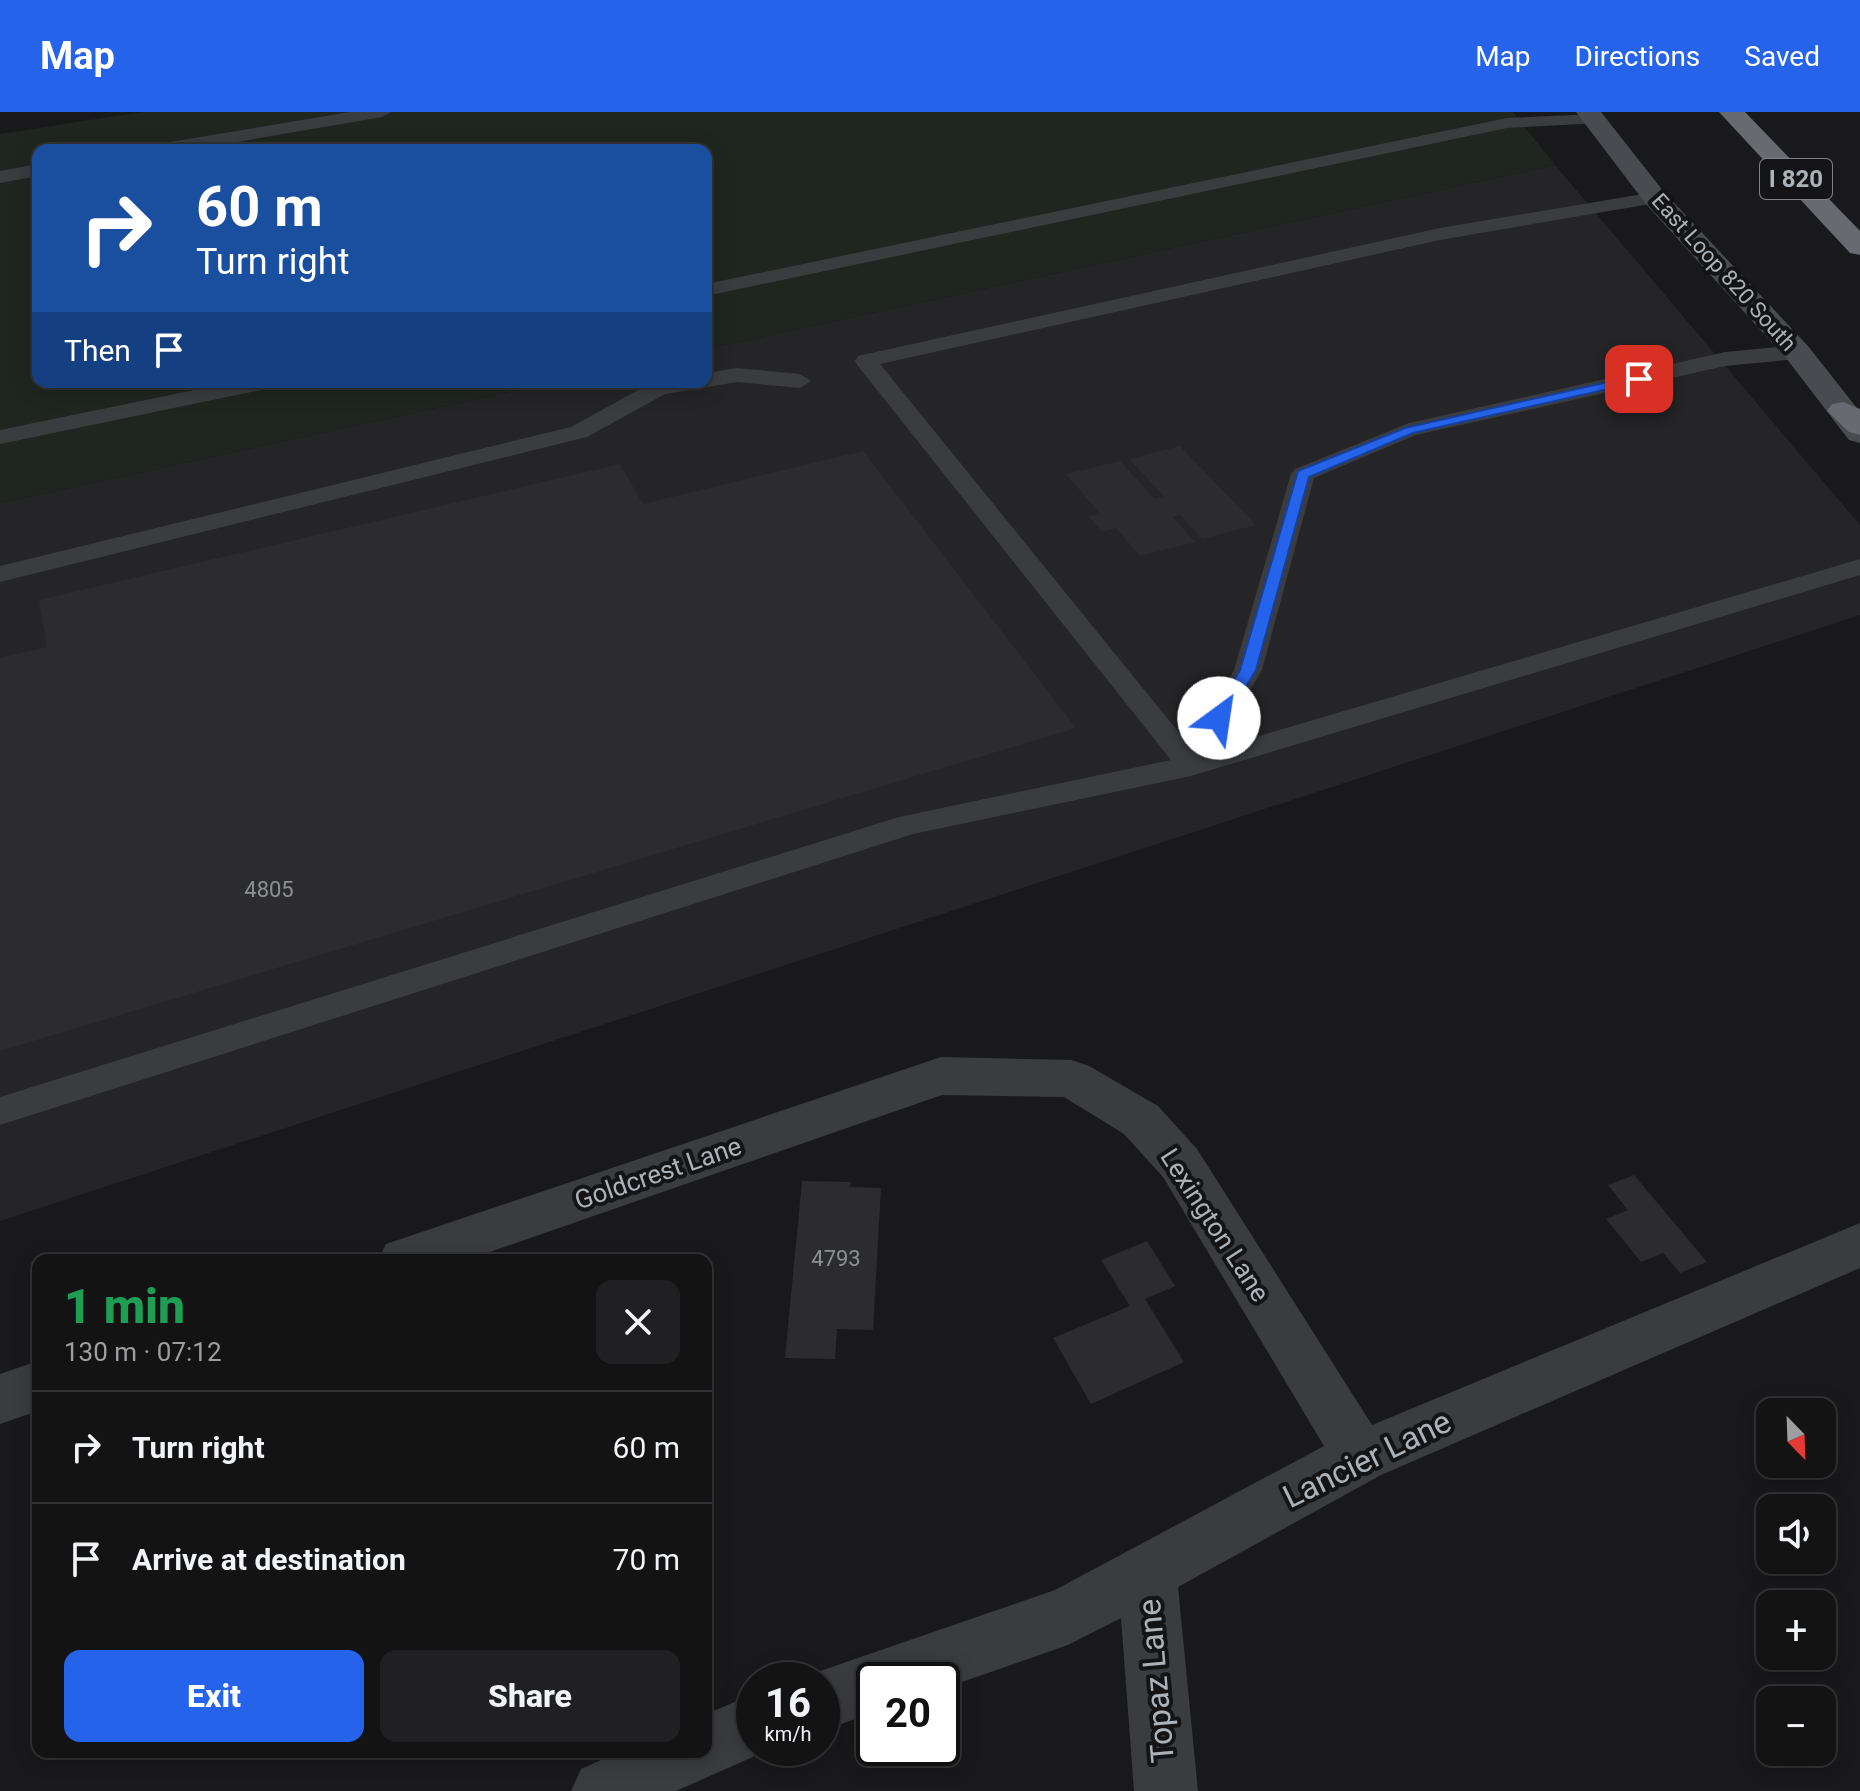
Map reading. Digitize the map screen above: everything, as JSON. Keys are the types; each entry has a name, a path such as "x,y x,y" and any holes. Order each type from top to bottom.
{"highway":[{"name":"I 820","path":"1731,112 1860,247"}],"main road":[{"name":"East Loop 820 South","path":"1592,116 1655,198 1797,352 1854,423"}],"street":[{"name":"Lexington Lane","path":"912,1086 941,1076 1072,1079 1141,1120 1180,1163 1361,1456"},
{"name":"Goldcrest Lane","path":"422,1254 912,1086"},
{"name":"Lancier Lane","path":"932,1662 1068,1615 1361,1456 1860,1245"},
{"path":"0,1399 32,1388"},
{"name":"Topaz Lane","path":"1147,1572 1166,1791"},
{"path":"712,1743 736,1733"},
{"path":"603,1791 678,1758"}],"lane":[{"path":"193,144 382,112"},
{"path":"1490,112 1507,123"},
{"path":"712,289 1507,123 1592,116"},
{"path":"0,177 32,171"},
{"path":"1191,766 866,361 1440,234 1655,198"},
{"path":"1191,766 1248,670 1303,474 1409,430 1725,359 1797,352"},
{"path":"712,379 737,375 800,381"},
{"path":"0,437 237,388"},
{"path":"0,574 579,432 659,388"},
{"path":"0,1111 910,824 1191,766 1860,567"}],"shaded area":[{"path":"142,112 1513,112 1555,165 712,348 712,144 32,144 32,388 527,388 0,503 0,134"},
{"path":"1555,165 1860,525 1860,615 0,1221 0,503 527,388 712,388 712,348"}],"building":[{"path":"1180,446 1256,525 1202,539 1180,515 1173,517 1195,542 1140,556 1116,528 1102,532 1088,516 1100,514 1066,474 1120,461 1155,499 1164,496 1129,459"},
{"path":"863,451 1076,728 0,1051 0,658 47,647 39,600 620,464 643,504"},
{"path":"1634,1175 1707,1262 1680,1273 1663,1253 1641,1262 1606,1219 1628,1210 1608,1185"},
{"path":"802,1181 851,1182 850,1187 881,1188 873,1330 837,1329 835,1359 785,1358"},
{"path":"1147,1241 1175,1286 1145,1299 1184,1362 1091,1404 1053,1338 1130,1306 1101,1260"}],"route":[{"path":"1219,718 1248,670 1303,474 1409,430 1639,379"}]}
